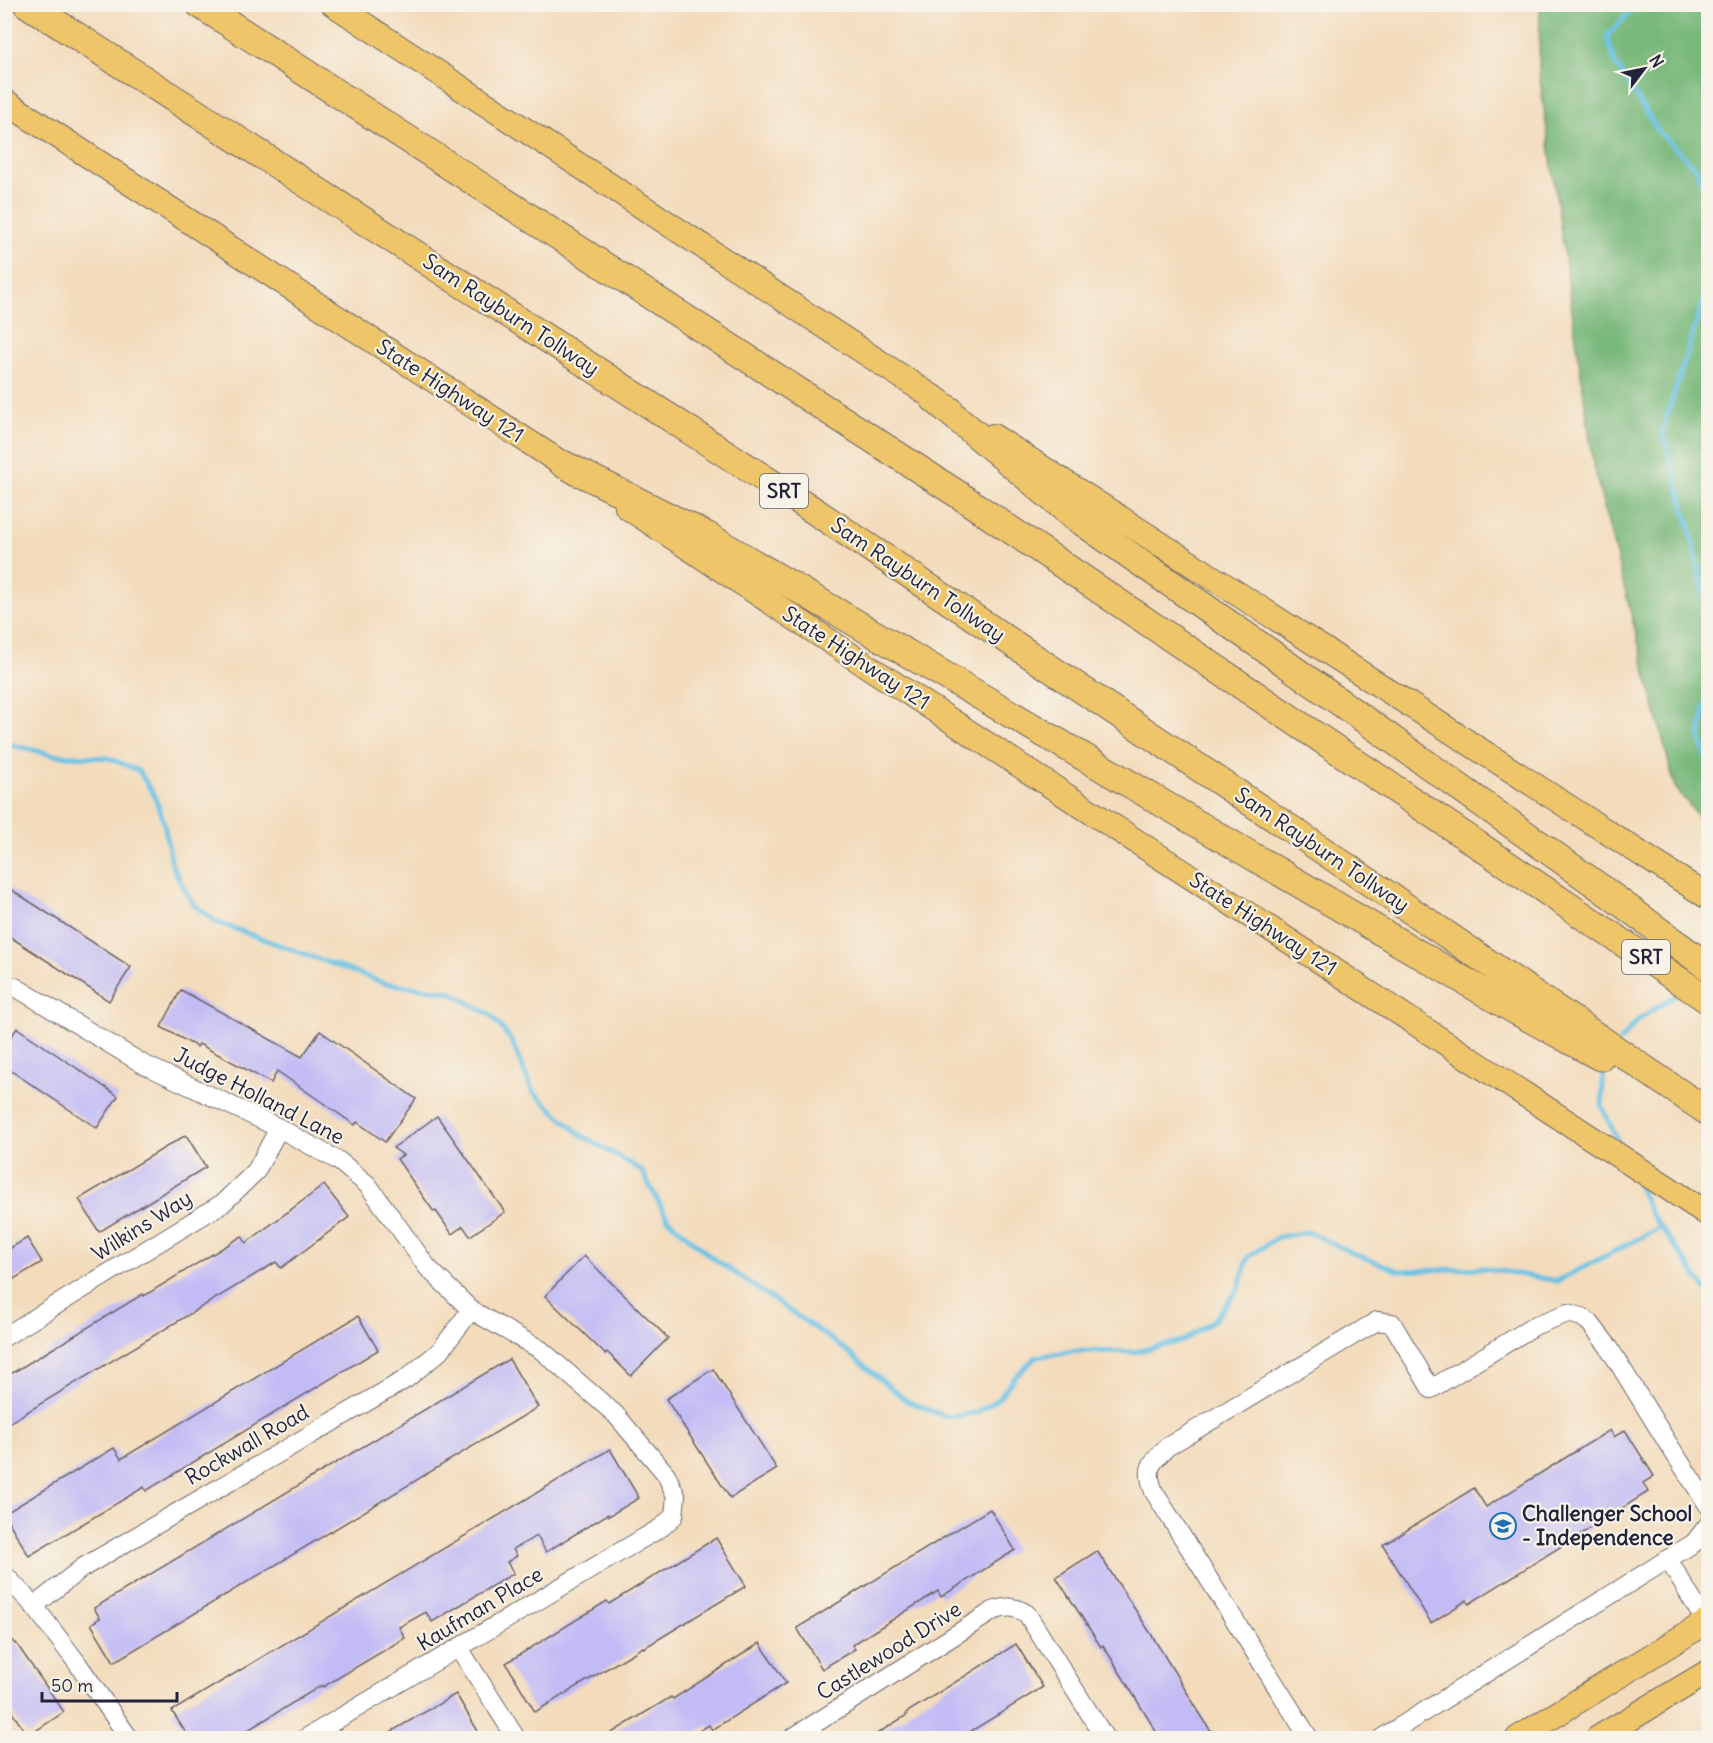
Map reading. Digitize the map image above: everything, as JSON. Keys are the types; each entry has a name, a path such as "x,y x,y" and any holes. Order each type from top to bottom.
{"highway":[{"name":"Sam Rayburn Tollway","path":"27,4 807,506 1274,817 1524,1002"},
{"name":"SRT","path":"199,4 958,495 1584,914 1708,1000"},
{"path":"934,399 1072,515 1601,888 1708,967"},
{"path":"563,464 706,535 1524,1002 1598,1057 1647,1070 1708,1112"}],"main road":[{"path":"333,4 934,399 1702,892"},
{"name":"State Highway 121","path":"5,102 563,464 868,667 1708,1214"},
{"path":"1518,1738 1708,1624"},
{"path":"1599,1738 1708,1672"}],"street":[{"name":"Judge Holland Lane","path":"4,983 17,988 142,1064 279,1128 339,1161 368,1185 428,1268 471,1310 541,1350 615,1414 666,1474 676,1496 674,1516"},
{"name":"Wilkins Way","path":"4,1337 224,1203 256,1171 279,1128"},
{"name":"Rockwall Road","path":"34,1606 82,1568 406,1379 440,1351 471,1310"},
{"path":"1309,1738 1154,1492 1149,1478 1151,1463 1167,1447 1327,1350 1377,1321 1392,1323 1431,1389 1536,1325 1568,1313 1582,1317 1590,1323 1608,1346 1666,1442 1708,1505"},
{"name":"Kaufman Place","path":"306,1738 662,1527 674,1516"},
{"path":"1382,1738 1400,1734 1520,1651 1694,1543 1708,1525"},
{"path":"1668,1559 1708,1624"},
{"path":"4,1574 34,1606 78,1664 129,1738"},
{"name":"Castlewood Drive","path":"792,1738 993,1611 1011,1607 1027,1614 1105,1738"},
{"path":"459,1648 516,1738"}],"green space":[{"path":"1540,5 1708,5 1708,829 1675,787 1594,468 1539,72"}],"building":[{"path":"4,885 131,967 109,1001 4,933"},
{"path":"181,990 302,1057 320,1031 416,1099 385,1142 357,1122 355,1125 277,1071 271,1083 199,1044 197,1047 161,1027"},
{"path":"17,1028 118,1096 97,1128 4,1066 4,1047"},
{"path":"437,1116 505,1212 470,1236 463,1226 452,1234 397,1159 403,1155 393,1148"},
{"path":"186,1135 206,1167 99,1232 79,1199"},
{"path":"324,1185 349,1217 281,1268 276,1262 4,1426 4,1378 242,1236 246,1243"},
{"path":"27,1238 42,1262 4,1285 4,1252"},
{"path":"584,1256 668,1338 631,1376 545,1296"},
{"path":"358,1316 378,1350 146,1491 144,1487 29,1556 4,1514 114,1448 121,1459"},
{"path":"509,1359 538,1407 114,1662 91,1624 100,1618 94,1608"},
{"path":"713,1369 777,1469 730,1498 666,1399"},
{"name":"Challenger School - Independence","path":"1610,1430 1614,1437 1625,1430 1654,1476 1643,1483 1648,1492 1469,1604 1467,1600 1431,1623 1383,1545 1474,1488 1486,1507"},
{"path":"610,1449 639,1498 546,1552 537,1536 513,1549 517,1556 507,1562 514,1573 432,1622 426,1612 399,1627 405,1638 235,1738 189,1738 172,1711"},
{"path":"990,1509 1015,1550 941,1597 938,1591 852,1645 855,1649 822,1669 797,1628"},
{"path":"716,1538 746,1586 535,1712 506,1663 607,1601 609,1604"},
{"path":"1097,1551 1215,1738 1160,1738 1103,1645 1101,1647 1056,1577"},
{"path":"4,1632 16,1643 64,1712 28,1736 4,1701"},
{"path":"760,1643 786,1683 712,1730 709,1725 687,1738 603,1738 671,1697 673,1699"},
{"path":"1016,1644 1043,1687 960,1738 870,1738 907,1715 906,1713"},
{"path":"456,1694 482,1738 380,1738"}],"waterway":[{"path":"1638,4 1607,36 1615,63 1658,131 1696,168 1708,196"},
{"path":"1708,286 1662,432 1692,537 1708,613 1708,624"},
{"path":"1708,690 1700,736 1708,762"},
{"path":"4,743 54,755 109,758 139,771 155,797 164,823 172,865 192,903 216,922 384,983 450,992 491,1015 511,1040 533,1092 581,1135 641,1170 668,1219 710,1256 838,1344 907,1401 947,1417 976,1413 999,1398 1014,1378 1036,1357 1074,1351 1134,1352 1183,1341 1214,1320 1238,1290 1248,1257 1278,1237 1309,1232 1352,1253 1400,1271 1485,1268 1557,1281 1661,1227"},
{"path":"1620,1041 1638,1020 1682,991"},
{"path":"1604,1063 1602,1106 1620,1146"},
{"path":"1634,1176 1651,1214 1708,1292"}],"place":[{"name":"Challenger School - Independence","path":"1503,1526"}]}
